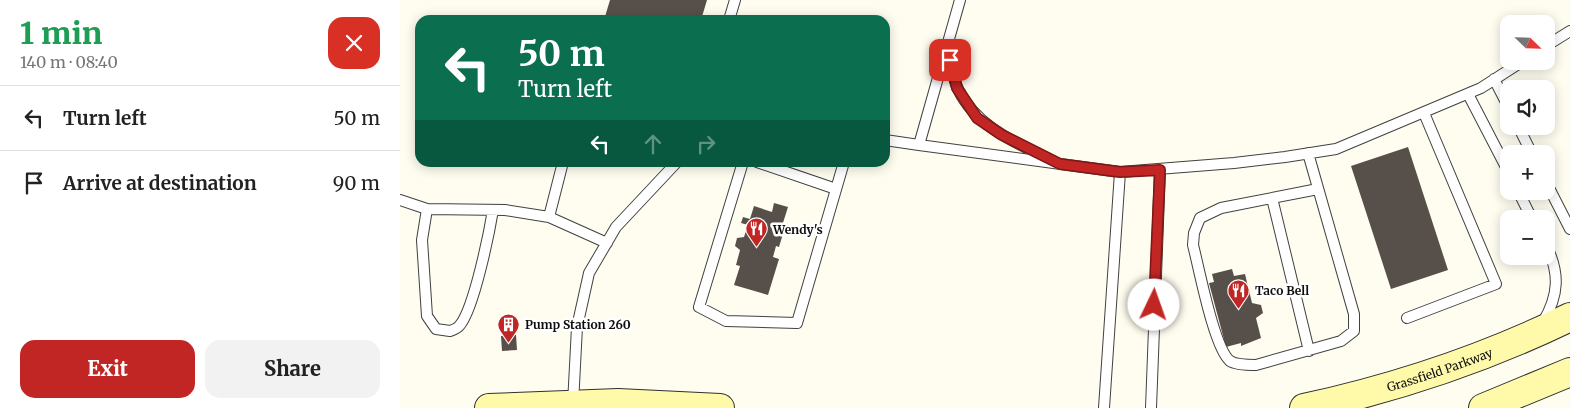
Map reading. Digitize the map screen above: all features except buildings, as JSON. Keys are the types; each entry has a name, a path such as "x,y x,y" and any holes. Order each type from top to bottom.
{"street":[{"name":"Grassfield Parkway","path":"1304,408 1349,398 1436,372 1536,334 1570,317"},
{"path":"1483,408 1570,372"},
{"path":"489,408 660,404 720,408"}],"lane":[{"path":"730,15 735,0"},
{"path":"919,145 960,0"},
{"path":"1555,41 1569,33"},
{"path":"947,46 957,88 977,118 1002,135 1060,164"},
{"path":"890,141 1120,172 1234,163 1336,150 1468,94 1508,70"},
{"path":"1494,79 1500,91"},
{"path":"1468,94 1500,156"},
{"path":"1407,318 1496,284 1424,113"},
{"path":"1308,153 1354,314 1354,331 1341,341 1256,364 1230,361 1219,346 1193,246 1194,233 1200,218 1221,208 1318,189"},
{"path":"549,218 562,167"},
{"path":"573,406 577,328 589,273 616,227 672,167"},
{"path":"741,167 699,307 726,321 797,323 843,167"},
{"path":"772,167 836,189"},
{"path":"1151,408 1160,170"},
{"path":"1104,408 1120,172"},
{"path":"1272,198 1309,351"},
{"path":"400,200 427,209 493,210 549,218 607,243"},
{"path":"1555,200 1570,229"},
{"path":"427,209 422,240 428,316 436,329 450,331 460,325 468,306 486,250 493,210"},
{"path":"1536,334 1551,309 1557,284 1554,265"}],"place":[{"name":"Wendy's","path":"757,248"},
{"name":"Taco Bell","path":"1239,309"},
{"name":"Pump Station 260","path":"509,343"}],"route":[{"path":"950,60 957,88 977,118 1002,135 1060,164 1120,172 1160,170 1154,305"}]}
